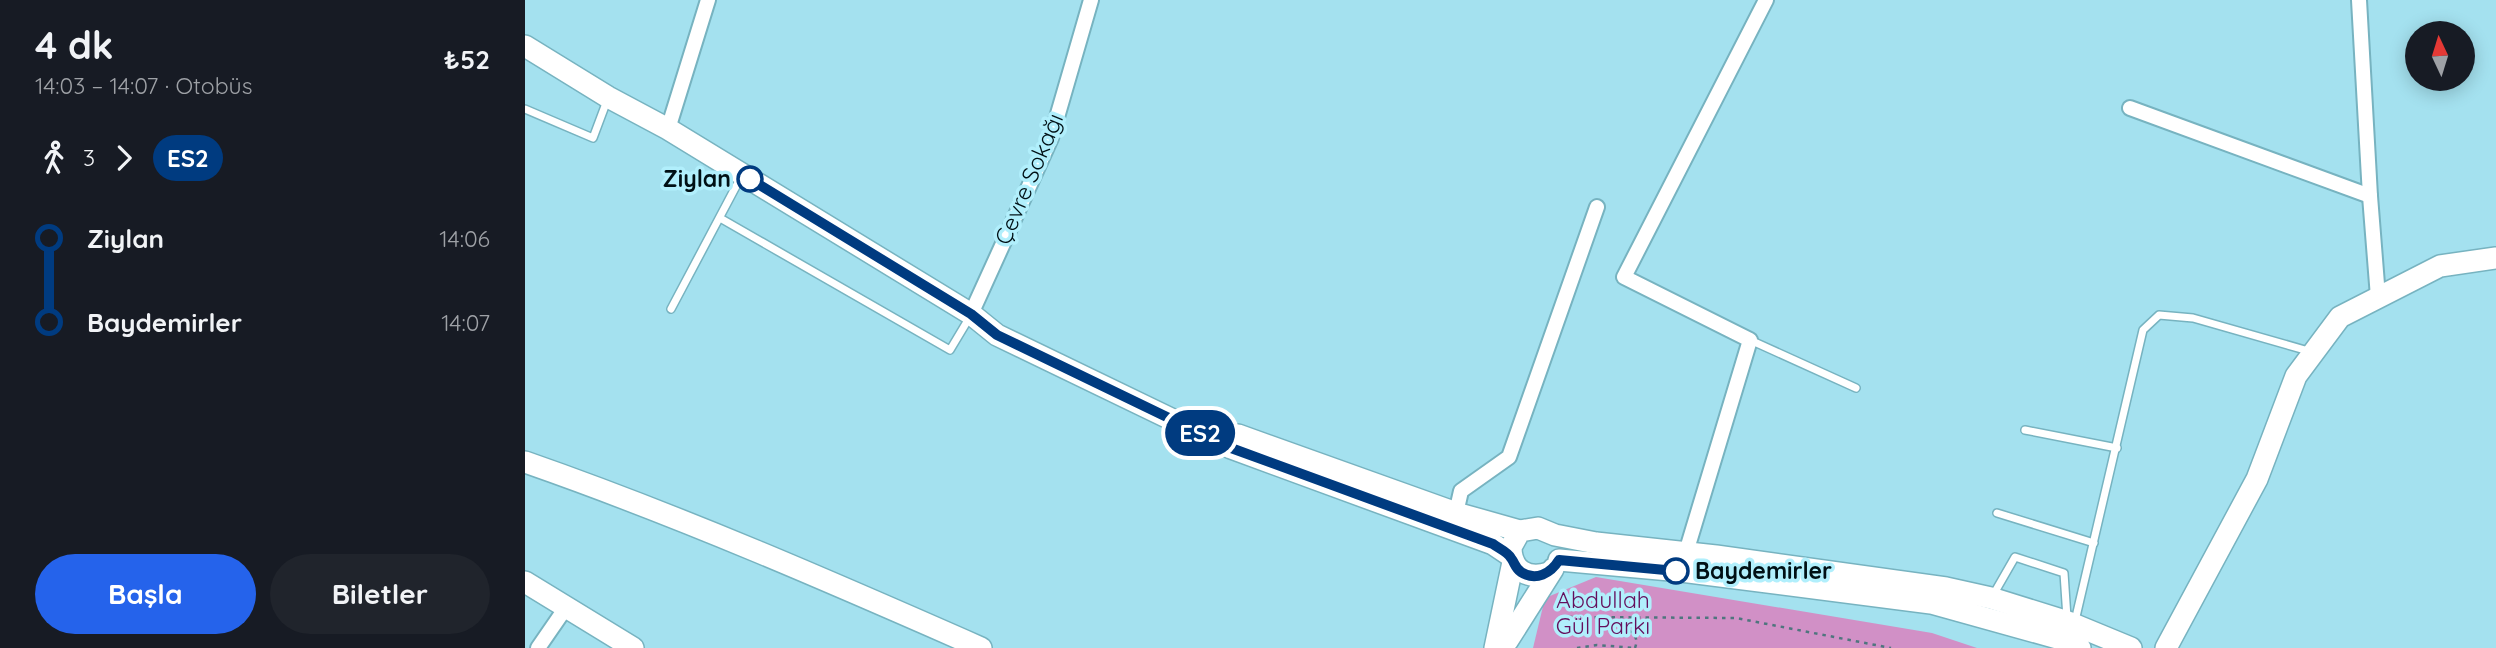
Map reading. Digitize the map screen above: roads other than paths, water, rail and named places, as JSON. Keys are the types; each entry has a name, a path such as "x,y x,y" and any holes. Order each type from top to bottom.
{"main road":[{"path":"525,46 608,97 668,129 971,314 997,335 1231,448 1493,544 1512,559 1521,572 1530,576 1540,576 1554,566 1683,562 1946,588 1991,598 2071,623 2131,648"},
{"path":"2166,648 2257,479 2296,376 2340,317 2440,266 2496,258"},
{"path":"971,314 1003,326 1223,429 1456,513 1520,531 1538,528 1555,535 1683,562 1931,603 2061,639 2080,648"},
{"path":"525,462 611,492 788,564 981,648"},
{"path":"1495,648 1512,559 1511,547 1520,531"},
{"path":"1501,648 1554,566 1560,551 1555,535"},
{"path":"525,582 633,648"}],"street":[{"path":"668,129 708,0"},
{"name":"Çevre Sokağı","path":"971,314 1051,138 1091,0"},
{"path":"1683,562 1750,340 1624,277 1766,0"},
{"path":"2360,0 2378,297"},
{"path":"2130,108 2370,196"},
{"path":"1456,513 1461,491 1509,457 1597,207"},
{"path":"538,648 566,606"}],"lane":[{"path":"525,109 593,138 608,97"},
{"path":"671,309 743,175"},
{"path":"720,218 950,350 971,314"},
{"path":"2071,623 2094,543 2143,330 2159,315 2193,318 2313,353"},
{"path":"1750,340 1856,388"},
{"path":"2025,430 2117,448"},
{"path":"1997,513 2094,543"},
{"path":"1991,598 2015,557 2064,573 2071,623"}],"place":[{"name":"Ziylan","path":"750,179"},
{"name":"Baydemirler","path":"1676,571"}],"park label":[{"name":"Abdullah Gül Parkı","path":"1603,613"}]}
